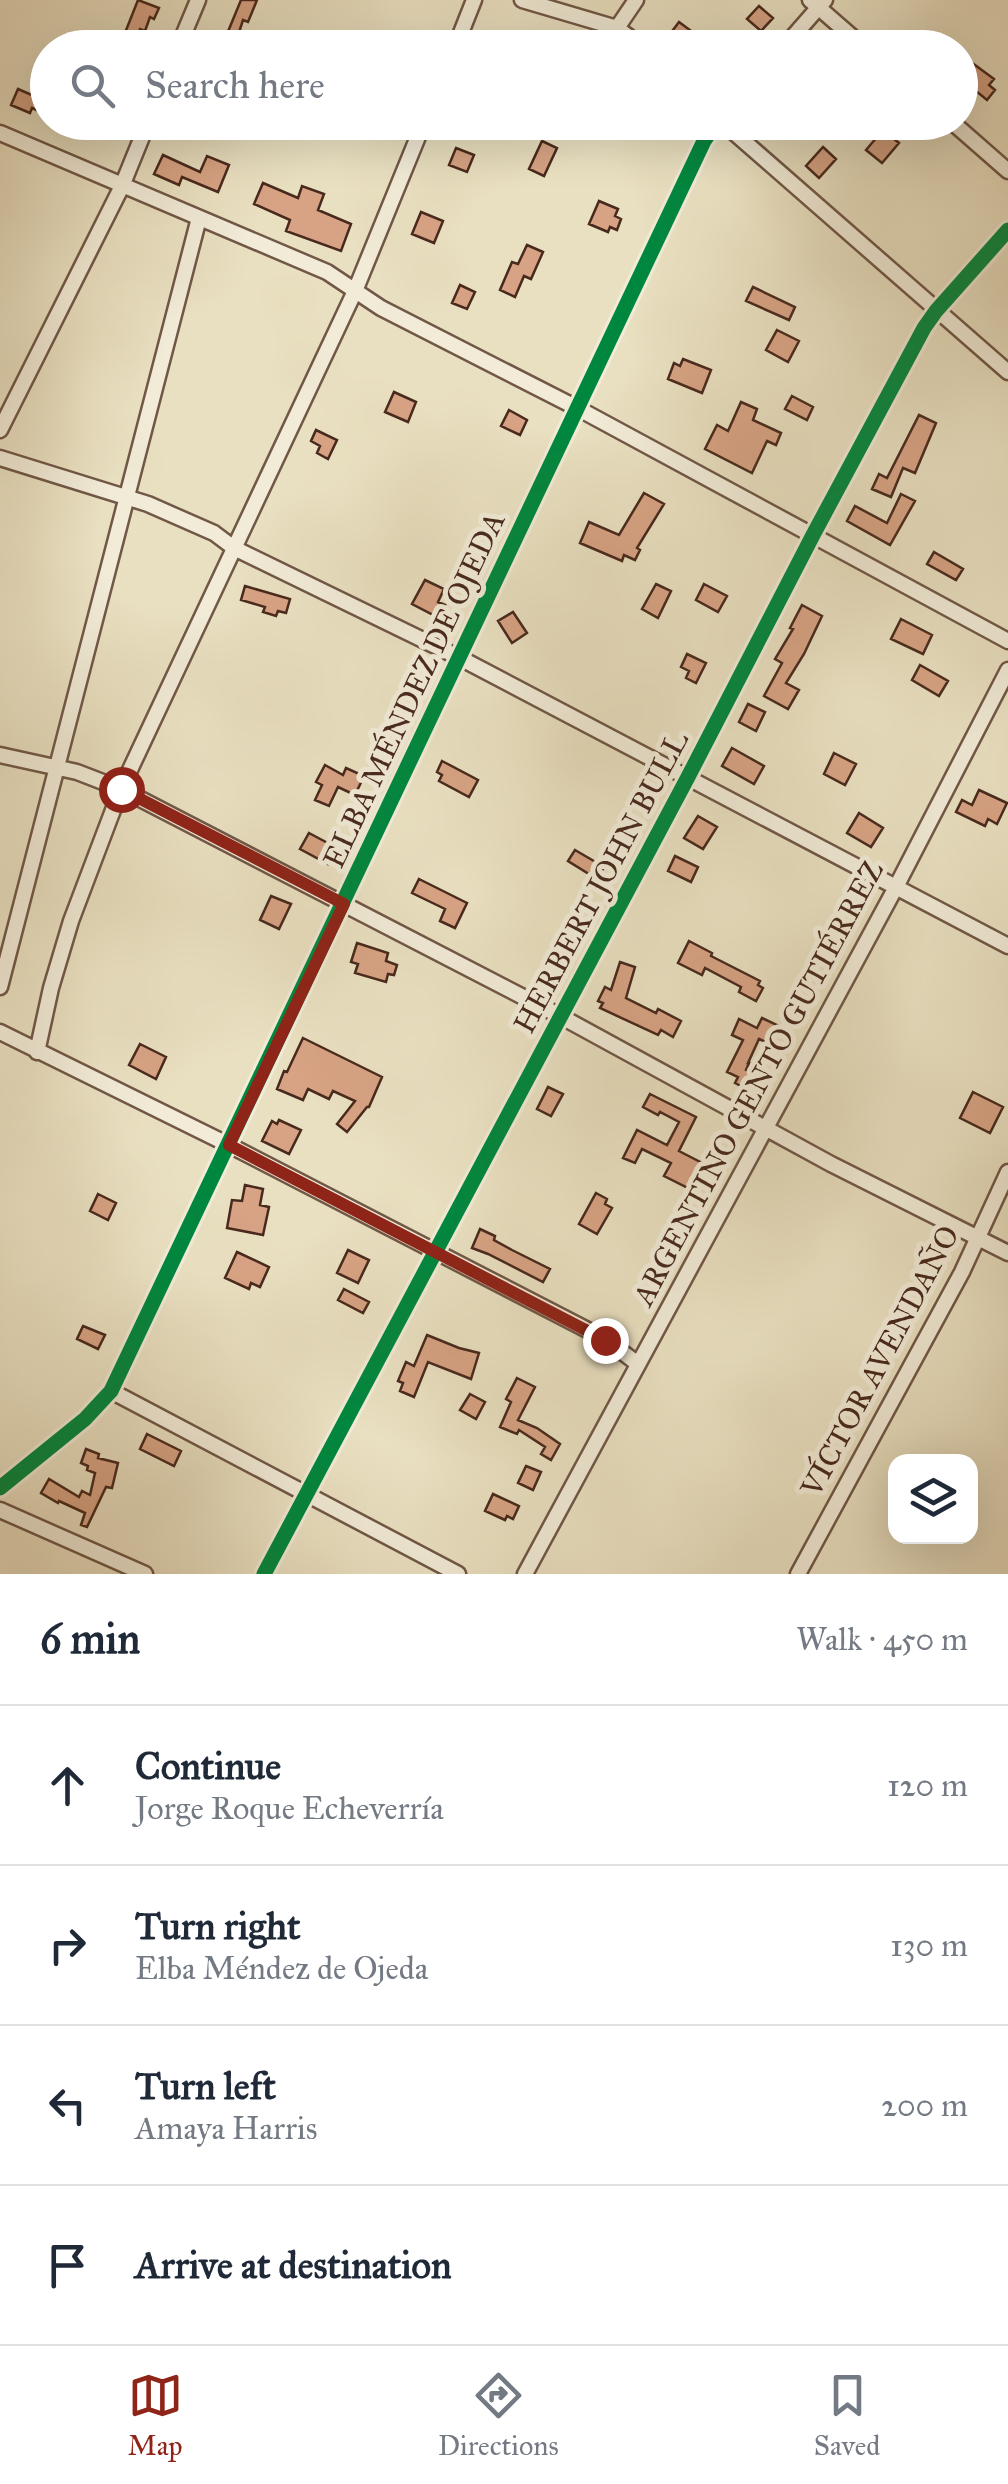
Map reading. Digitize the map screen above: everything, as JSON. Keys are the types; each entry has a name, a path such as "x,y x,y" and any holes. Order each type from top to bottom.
{"street":[{"path":"186,30 198,0"},
{"path":"462,30 474,0"},
{"path":"522,0 620,30"},
{"path":"617,28 636,0"},
{"path":"797,30 818,2 847,30"},
{"path":"0,134 306,261 381,308 579,409 1008,640"},
{"path":"0,430 122,186 141,140"},
{"path":"37,1052 72,921 121,789 354,291 417,140"},
{"name":"ELBA MÉNDEZ DE OJEDA","path":"0,1488 86,1419 111,1392 706,140"},
{"path":"741,140 1008,372"},
{"path":"973,140 1008,171"},
{"path":"0,987 199,218"},
{"name":"HERBERT JOHN BULL","path":"264,1574 924,328 1008,230"},
{"path":"0,458 128,497 214,533 234,548 460,658 1008,946"},
{"name":"ARGENTINO GENTO GUTIÉRREZ","path":"525,1574 896,886 1008,670"},
{"path":"0,755 91,776 121,789 560,1016 831,1164 1008,1252"},
{"path":"0,1032 229,1145 605,1340 638,1364"},
{"name":"VÍCTOR AVENDAÑO","path":"798,1574 962,1272 1008,1172"},
{"path":"111,1392 458,1574"},
{"path":"0,1510 146,1574"}],"building":[{"path":"138,0 159,8 145,30 126,30"},
{"path":"241,0 257,0 248,22 243,20 240,30 229,30"},
{"path":"759,6 773,18 762,30 747,19"},
{"path":"679,22 690,30 673,30"},
{"path":"978,67 994,79 989,85 995,90 987,100 978,93"},
{"path":"18,89 30,94 30,113 11,105"},
{"path":"874,140 899,143 882,163 866,150"},
{"path":"542,141 557,148 544,176 529,169"},
{"path":"823,147 836,159 819,178 806,166"},
{"path":"456,148 474,155 467,172 449,165"},
{"path":"163,155 200,172 207,156 229,165 218,192 182,177 179,185 154,174"},
{"path":"263,183 298,198 302,186 324,194 318,210 351,224 341,251 286,231 290,220 254,204"},
{"path":"599,201 618,209 615,216 621,219 617,230 610,227 608,232 589,224"},
{"path":"421,212 443,221 434,243 412,234"},
{"path":"527,245 543,252 531,279 524,276 515,297 500,290 512,262 518,264"},
{"path":"460,285 475,292 467,309 452,303"},
{"path":"753,287 795,307 789,320 746,301"},
{"path":"777,330 799,341 788,362 766,350"},
{"path":"683,359 711,370 702,393 668,379 674,363 680,366"},
{"path":"394,392 416,402 408,422 385,412"},
{"path":"792,396 813,407 807,420 785,409"},
{"path":"741,402 757,409 753,420 781,433 776,445 767,441 752,473 705,449 717,425 728,431"},
{"path":"509,410 527,420 520,435 501,426"},
{"path":"919,415 936,423 915,473 903,468 891,497 872,489 879,474 887,478"},
{"path":"316,430 337,440 328,459 317,453 320,446 311,441"},
{"path":"644,493 664,504 637,548 640,550 635,560 624,555 622,561 580,543 589,522 619,535"},
{"path":"901,494 915,501 890,545 847,521 855,506 887,523"},
{"path":"934,552 963,569 956,580 927,564"},
{"path":"425,580 444,589 438,602 445,605 439,618 412,604"},
{"path":"656,584 671,591 658,618 642,609"},
{"path":"704,584 727,596 718,612 696,600"},
{"path":"245,586 290,599 286,613 278,611 276,616 263,612 265,607 241,600"},
{"path":"802,605 822,616 786,683 799,690 788,709 764,696 782,663 775,659"},
{"path":"513,612 527,633 512,643 498,621"},
{"path":"901,619 932,635 923,654 891,639"},
{"path":"687,654 706,663 696,683 686,678 689,671 681,667"},
{"path":"920,665 948,681 939,696 912,680"},
{"path":"748,704 765,712 756,731 739,722"},
{"path":"732,748 764,766 754,784 722,766"},
{"path":"834,753 856,764 845,785 824,774"},
{"path":"442,761 478,780 469,797 439,781 442,775 437,772"},
{"path":"325,765 343,775 346,768 364,776 355,795 338,787 329,806 315,800 322,785 316,782"},
{"path":"979,790 1007,803 997,824 988,819 985,826 956,812 962,800 972,805"},
{"path":"859,813 883,828 871,847 847,833"},
{"path":"698,816 717,827 703,849 684,838"},
{"path":"309,833 337,848 328,864 300,849"},
{"path":"575,850 604,867 597,879 568,861"},
{"path":"675,856 698,867 691,882 668,871"},
{"path":"419,879 467,903 455,928 440,921 445,909 412,893"},
{"path":"271,896 291,904 279,929 260,920"},
{"path":"689,941 760,981 758,985 763,988 756,1001 739,992 741,987 705,968 702,975 678,963"},
{"path":"357,943 388,953 386,961 397,965 394,975 388,974 386,982 355,973 358,964 351,962"},
{"path":"620,962 635,967 626,998 681,1021 673,1037 661,1030 658,1035 600,1008 603,1003 598,1001 605,987 611,990"},
{"path":"762,1018 777,1025 768,1043 759,1039 746,1070 754,1074 747,1089 735,1083 738,1077 727,1072 743,1040 732,1035 739,1019 757,1028"},
{"path":"303,1038 382,1077 369,1107 347,1132 337,1124 355,1101 333,1091 329,1099 308,1089 303,1100 277,1089"},
{"path":"140,1044 166,1057 156,1079 129,1065"},
{"path":"548,1087 563,1094 551,1116 537,1109"},
{"path":"973,1092 1003,1107 990,1133 960,1118"},
{"path":"650,1094 696,1117 679,1151 708,1166 694,1191 664,1176 671,1163 642,1149 635,1163 623,1158 637,1130 667,1145 679,1122 643,1107"},
{"path":"279,1120 301,1130 289,1154 262,1141 272,1121 277,1124"},
{"path":"245,1185 263,1189 260,1205 269,1207 263,1235 227,1228 232,1200 242,1201"},
{"path":"596,1193 607,1199 605,1204 612,1208 597,1234 579,1224"},
{"path":"98,1194 116,1203 108,1220 90,1211"},
{"path":"480,1229 550,1269 543,1282 472,1248"},
{"path":"348,1250 369,1260 358,1283 337,1273"},
{"path":"237,1252 269,1267 260,1287 251,1283 249,1289 225,1278"},
{"path":"344,1289 369,1302 363,1313 338,1300"},
{"path":"83,1326 105,1335 98,1349 77,1339"},
{"path":"427,1335 479,1353 471,1379 428,1362 414,1397 400,1391 403,1383 398,1381 406,1362 414,1366"},
{"path":"517,1378 535,1387 518,1420 560,1444 551,1460 541,1454 545,1447 519,1430 517,1434 500,1427 511,1402 506,1399"},
{"path":"470,1394 485,1402 476,1419 460,1410"},
{"path":"147,1434 181,1451 174,1466 140,1449"},
{"path":"86,1449 99,1454 98,1458 118,1463 112,1488 106,1487 87,1527 81,1525 85,1513 41,1493 49,1479 79,1497 82,1491 90,1495 95,1473 81,1463"},
{"path":"526,1466 541,1472 533,1490 518,1483"},
{"path":"493,1494 519,1506 513,1519 507,1516 505,1520 485,1511"}],"cycle path":[{"path":"0,1488 85,1419 111,1391 705,140"},
{"path":"264,1574 924,328 1008,230"}],"route":[{"path":"121,789 344,904 229,1145 605,1340"}]}
